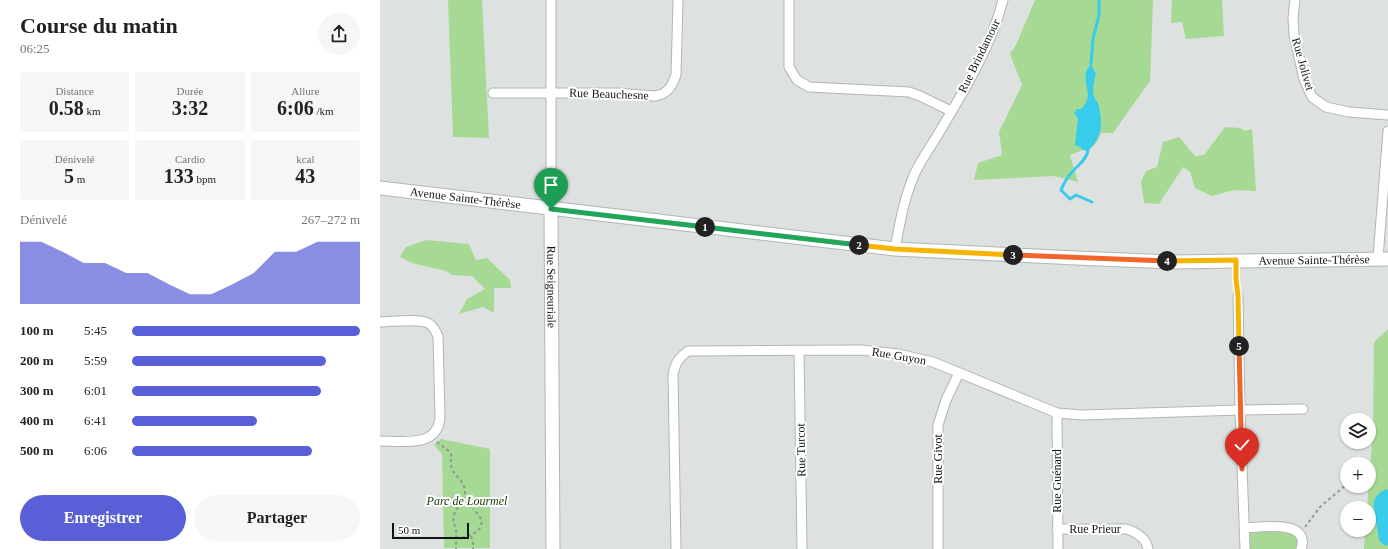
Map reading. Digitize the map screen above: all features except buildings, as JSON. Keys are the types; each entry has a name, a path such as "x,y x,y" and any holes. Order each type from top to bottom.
{"street":[{"name":"Rue Seigneuriale","path":"551,0 553,549"},
{"name":"Rue Beauchesne","path":"551,93 662,95 672,85 676,75 678,0"},
{"path":"789,0 789,67 797,80 809,87 909,92 952,111"},
{"name":"Rue Brindamour","path":"895,249 902,209 916,171 952,111 995,29 1003,0"},
{"name":"Rue Jolivet","path":"1295,0 1293,18 1294,35 1304,79 1312,97 1326,107 1348,112 1388,115"},
{"path":"493,93 551,93"},
{"path":"1383,258 1388,131"},
{"name":"Avenue Sainte-Thérèse","path":"380,188 895,249 1172,262 1383,258"},
{"path":"1238,296 1245,549"},
{"path":"380,322 420,321 429,324 434,328 438,336 440,417 440,426 431,437 420,440 380,441"},
{"name":"Rue Guyon","path":"676,549 673,374 675,364 688,351 861,350 898,354 933,362 1057,413 1082,415 1303,409"},
{"name":"Rue Turcot","path":"799,351 802,549"},
{"name":"Rue Givot","path":"938,549 938,425 946,400 959,373"},
{"name":"Rue Guénard","path":"1057,413 1058,549"},
{"path":"1244,528 1280,526 1292,528 1300,534 1302,544 1301,549"},
{"name":"Rue Prieur","path":"1057,529 1126,528 1136,532 1147,544 1148,549"}],"path":[{"path":"1236,260 1238,296"},
{"path":"431,437 450,452 452,457 450,462 451,468 462,483 465,490 464,501 453,516 453,524 456,530 456,549"},
{"path":"1300,534 1320,507 1340,490"},
{"path":"456,538 470,536 476,533 480,528 481,520 473,509"},
{"path":"470,536 473,542 473,549"}],"green space":[{"path":"448,0 482,0 489,138 453,137"},
{"path":"1035,0 1153,0 1150,81 1113,133 1101,133 1097,142 1088,151 1083,150 1070,155 1078,182 1054,176 974,180 978,163 1002,155 999,132 1022,85 1010,54 1016,45"},
{"path":"1172,0 1222,0 1224,36 1186,39 1182,22 1171,23"},
{"path":"1225,127 1240,128 1245,131 1252,129 1256,191 1234,190 1212,196 1195,188 1190,172 1183,167 1159,204 1144,203 1141,182 1146,171 1157,167 1163,142 1179,137 1195,156 1204,155"},
{"path":"426,240 469,244 476,260 487,258 510,280 511,288 494,288 494,313 483,307 459,314 467,299 485,289 472,276 452,275 446,271 412,263 400,257 406,247"},
{"path":"1388,329 1388,549 1364,549 1365,537 1376,537 1376,501 1368,501 1368,493 1376,493 1376,457 1371,457 1371,449 1376,449 1376,413 1373,413 1374,342"},
{"name":"Parc de Lourmel","path":"441,439 490,449 490,548 444,548 442,454 434,445"},
{"path":"1280,526 1299,534 1301,549 1245,549 1245,528"}],"water":[{"path":"1091,64 1096,74 1093,93 1099,106 1101,126 1099,136 1088,151 1075,145 1078,118 1074,113 1077,109 1081,109 1087,100 1088,96 1085,77"}],"waterway":[{"path":"1091,64 1093,39 1099,15 1099,0"},
{"path":"1088,151 1084,160 1067,178 1061,190 1070,199 1076,195 1092,202"},
{"path":"1388,499 1383,504 1388,536"}],"route":[{"path":"551,209 895,249 1172,262 1236,260 1242,469"}]}
